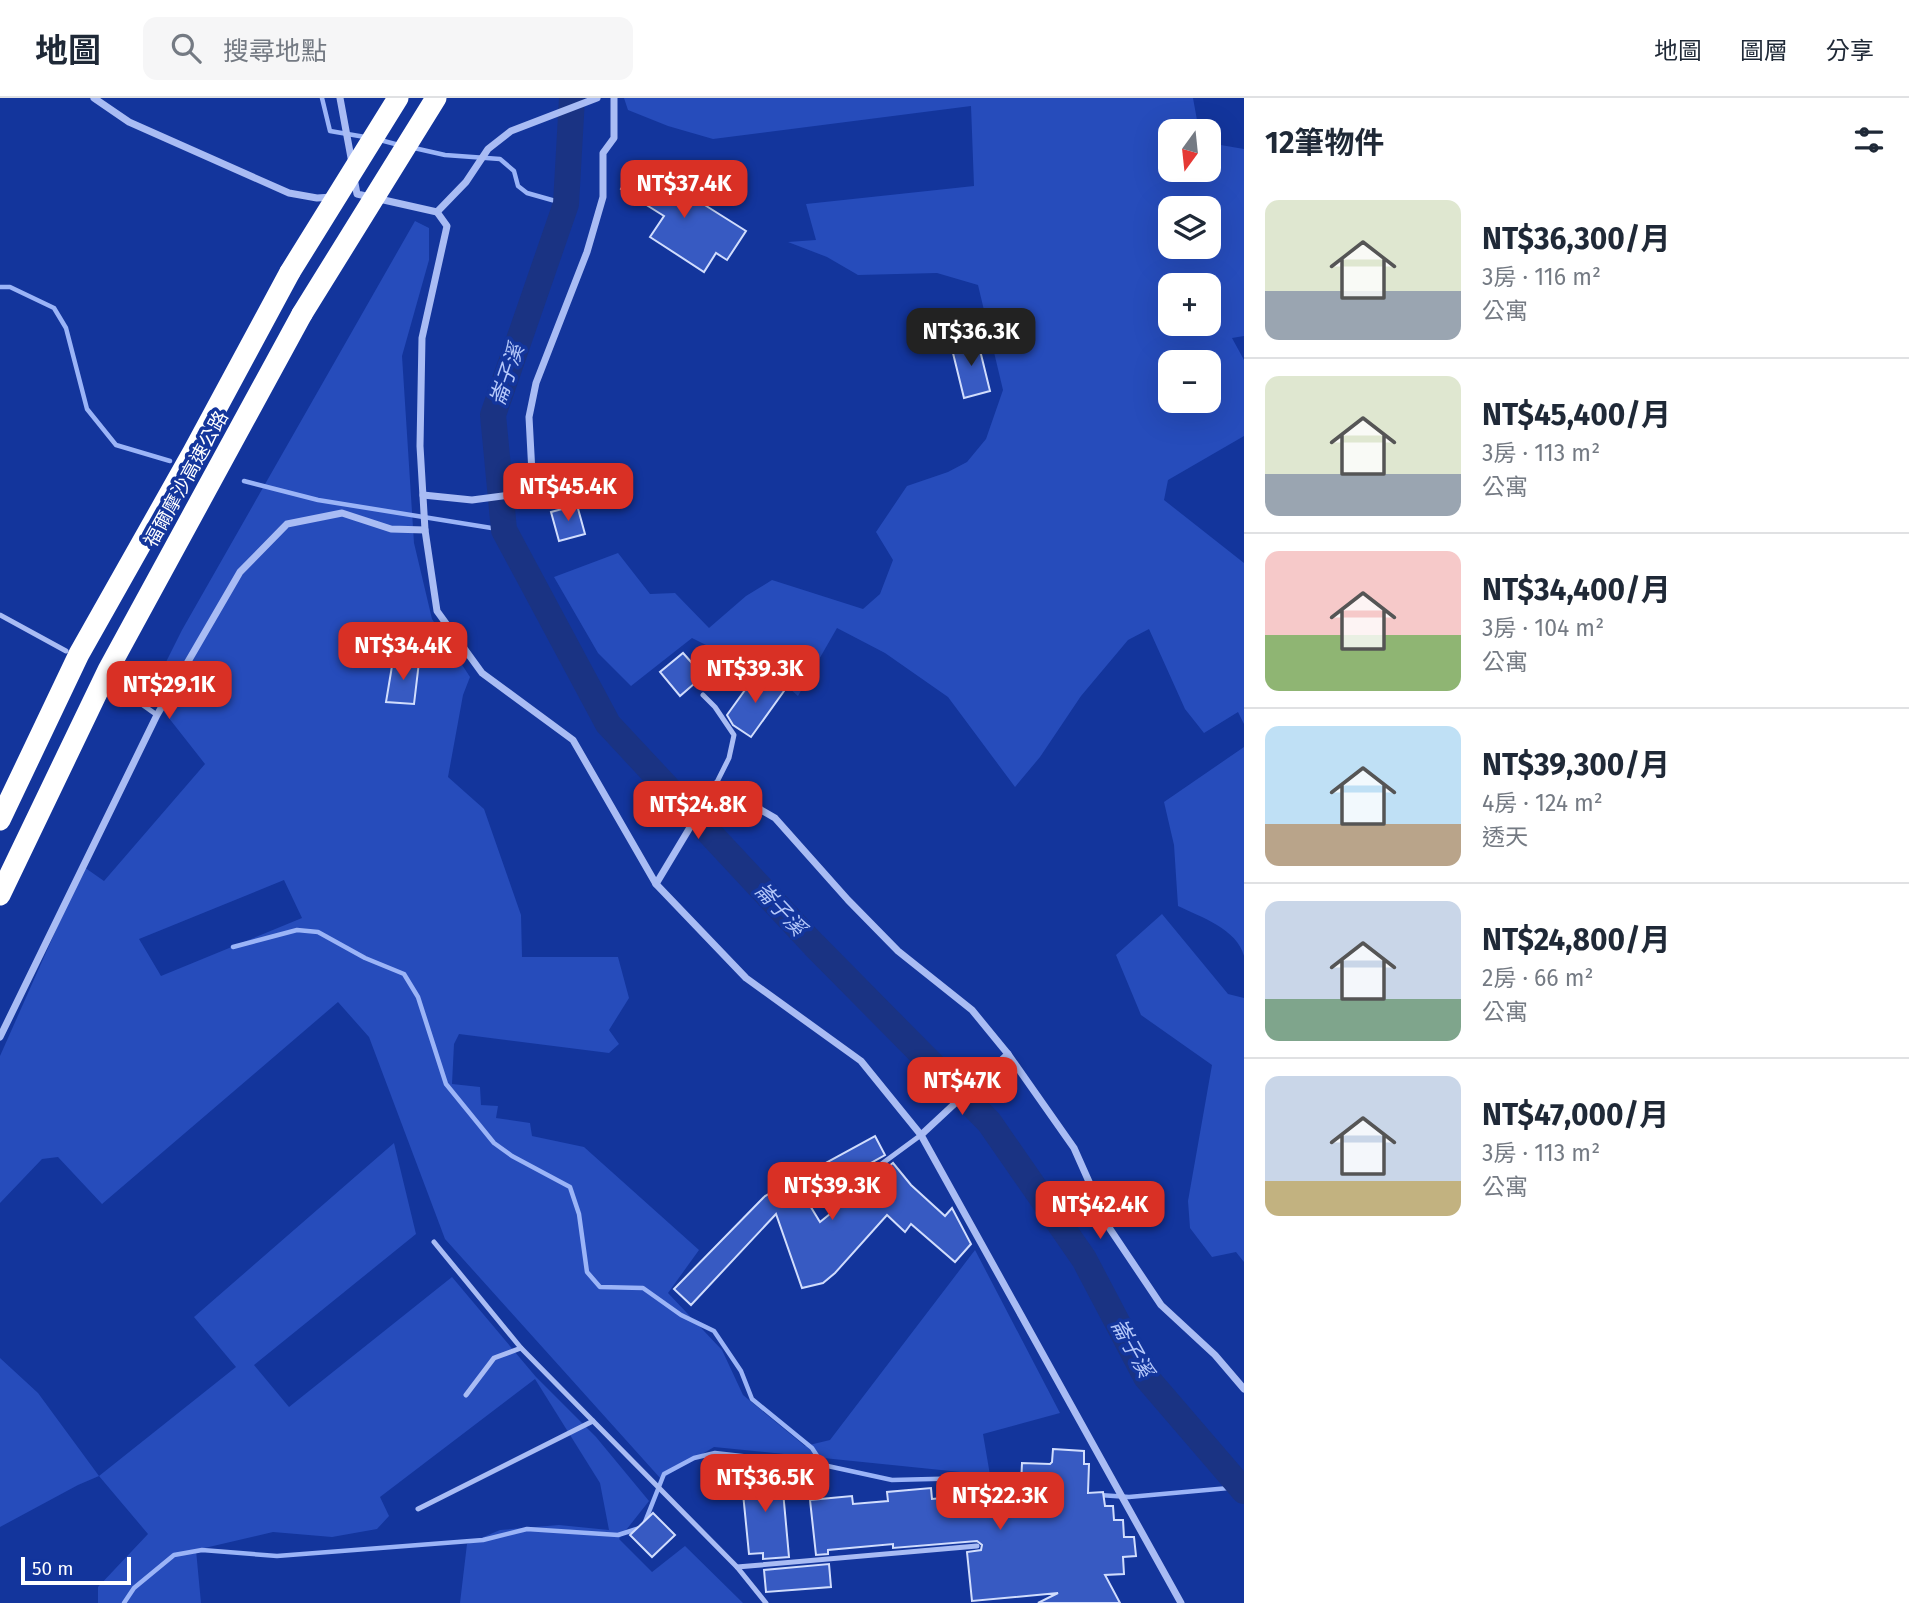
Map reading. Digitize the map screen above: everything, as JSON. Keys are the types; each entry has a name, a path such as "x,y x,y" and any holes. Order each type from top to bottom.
{"highway":[{"name":"福爾摩沙高速公路","path":"0,820 79,654 194,452 290,272 398,98"},
{"name":"福爾摩沙高速公路","path":"0,895 108,670 302,314 436,98"}],"street":[{"path":"94,98 129,122 289,193 317,198 357,194 437,212 447,226 422,338 420,446 425,530 437,611 482,673 573,740 656,884 746,978 861,1061 921,1135 1181,1603"},
{"path":"340,98 357,194"},
{"path":"423,495 472,500 533,492 529,417 533,394 587,252 603,197 603,153 614,138 614,98"},
{"path":"437,212 466,182 488,149 511,131 535,124 594,99"},
{"path":"0,1037 157,715 240,572 286,524 342,513 391,530 425,530"},
{"path":"656,884 716,784 775,818 890,943 972,1010 1009,1054 1074,1148 1110,1229 1161,1305 1215,1355 1244,1389"},
{"path":"921,1135 1009,1054"}],"lane":[{"path":"0,615 66,651"},
{"path":"702,695 715,707 734,735 729,758 716,784"},
{"path":"133,698 157,715"},
{"path":"827,1204 921,1135"},
{"path":"434,1242 521,1348 737,1567 766,1603"},
{"path":"466,1395 494,1358 521,1348"},
{"path":"418,1509 593,1421"},
{"path":"737,1567 977,1546"}],"shaded area":[{"path":"624,98 1193,98 1197,119 1158,119 1158,182 1222,182 1222,145 1244,149 1244,336 1232,338 1244,360 1244,436 1168,480 1164,500 1244,563 1244,724 1238,712 1204,733 1185,709 1149,629 1128,640 1081,696 1040,757 1015,787 948,697 885,653 837,628 798,696 761,663 737,675 720,652 692,638 631,686 598,653 554,577 618,553 650,594 675,593 709,628 746,596 772,580 863,609 880,594 893,560 876,532 907,486 948,472 967,462 986,439 1003,390 978,285 937,273 858,275 827,257 788,242 816,240 806,204 974,186 971,106 713,139 668,126 628,110"},
{"path":"415,221 429,228 429,260 402,356 414,543 432,619 470,677 463,695 448,777 484,809 521,915 522,957 618,957 629,998 609,1030 619,1044 609,1053 459,1034 454,1044 452,1084 480,1087 481,1105 498,1106 496,1118 530,1123 532,1136 584,1147 699,1250 668,1293 722,1350 743,1395 805,1446 830,1440 975,1250 1060,1413 983,1434 990,1475 714,1447 661,1479 445,1239 369,1037 338,1002 102,1204 58,1157 42,1159 0,1203 0,1056 84,867 104,881 205,764 150,694 182,630","holes":["284,880 302,918 161,976 139,939"]},
{"path":"1244,747 1244,956 1234,938 1226,931 1178,906 1174,845 1164,802"},
{"path":"1162,914 1228,994 1244,998 1244,1262 1236,1252 1212,1257 1190,1228 1188,1201 1212,1065 1141,1015 1116,955"},
{"path":"394,1143 416,1234 254,1365 289,1407 452,1277 536,1377 596,1437 649,1501 619,1539 652,1572 685,1546 743,1603 460,1603 467,1544 500,1530 559,1525 609,1530 600,1483 535,1379 380,1497 389,1516 377,1529 332,1537 273,1532 196,1550 201,1603 98,1603 98,1587 148,1534 99,1476 236,1367 194,1317"},
{"path":"0,1358 38,1393 99,1476 0,1527"}],"building":[{"path":"638,163 746,231 727,260 716,253 704,272 650,237 664,216 621,189"},
{"path":"977,338 990,391 964,398 951,345"},
{"path":"577,505 585,534 559,541 551,512"},
{"path":"706,651 717,664 680,696 660,672 683,653 692,663"},
{"path":"393,660 419,662 414,704 386,702"},
{"path":"758,672 784,691 751,737 733,725 727,715"},
{"path":"875,1136 885,1155 806,1199 820,1222 893,1163 911,1185 945,1216 952,1208 971,1244 955,1262 911,1224 905,1232 887,1215 835,1273 823,1283 802,1288 776,1214 691,1305 674,1289 765,1196"},
{"path":"1053,1449 1084,1451 1084,1464 1089,1464 1088,1493 1103,1492 1105,1506 1113,1506 1114,1520 1123,1520 1124,1537 1134,1537 1136,1556 1123,1557 1124,1574 1105,1575 1120,1603 1038,1603 1058,1593 972,1601 967,1552 981,1550 982,1545 977,1541 893,1548 893,1544 828,1550 828,1554 816,1555 810,1500 852,1496 853,1504 888,1501 887,1492 931,1488 932,1499 963,1496 963,1490 1021,1485 1022,1463 1050,1464"},
{"path":"781,1469 789,1557 763,1559 763,1553 749,1554 741,1473"},
{"path":"653,1513 675,1535 652,1557 630,1535"},
{"path":"829,1564 831,1587 766,1592 764,1570"}],"waterway":[{"path":"322,98 330,131 365,137"},
{"name":"崙子溪","path":"572,98 566,204 493,415 504,530 608,724 814,945 989,1122 1084,1259 1146,1377 1244,1491"},
{"path":"380,140 399,145"},
{"path":"414,148 445,155 500,159 514,171 518,186 527,193 566,204"},
{"path":"0,287 10,287 54,308 66,328 87,409 116,445 170,461"},
{"path":"244,481 318,500 504,530"},
{"path":"233,947 297,930 318,932 365,958 404,974 418,997 446,1084 494,1143 512,1156 570,1187 579,1214 587,1272 600,1287 643,1288 681,1315 714,1331 741,1371 752,1399 812,1448 823,1465"},
{"path":"124,1603 134,1588 174,1555 202,1550 277,1556 483,1540 527,1529 618,1535 643,1527 664,1474 694,1458 715,1453 823,1465 892,1480 971,1478 1007,1487"},
{"path":"1099,1495 1129,1497 1240,1487"}]}
